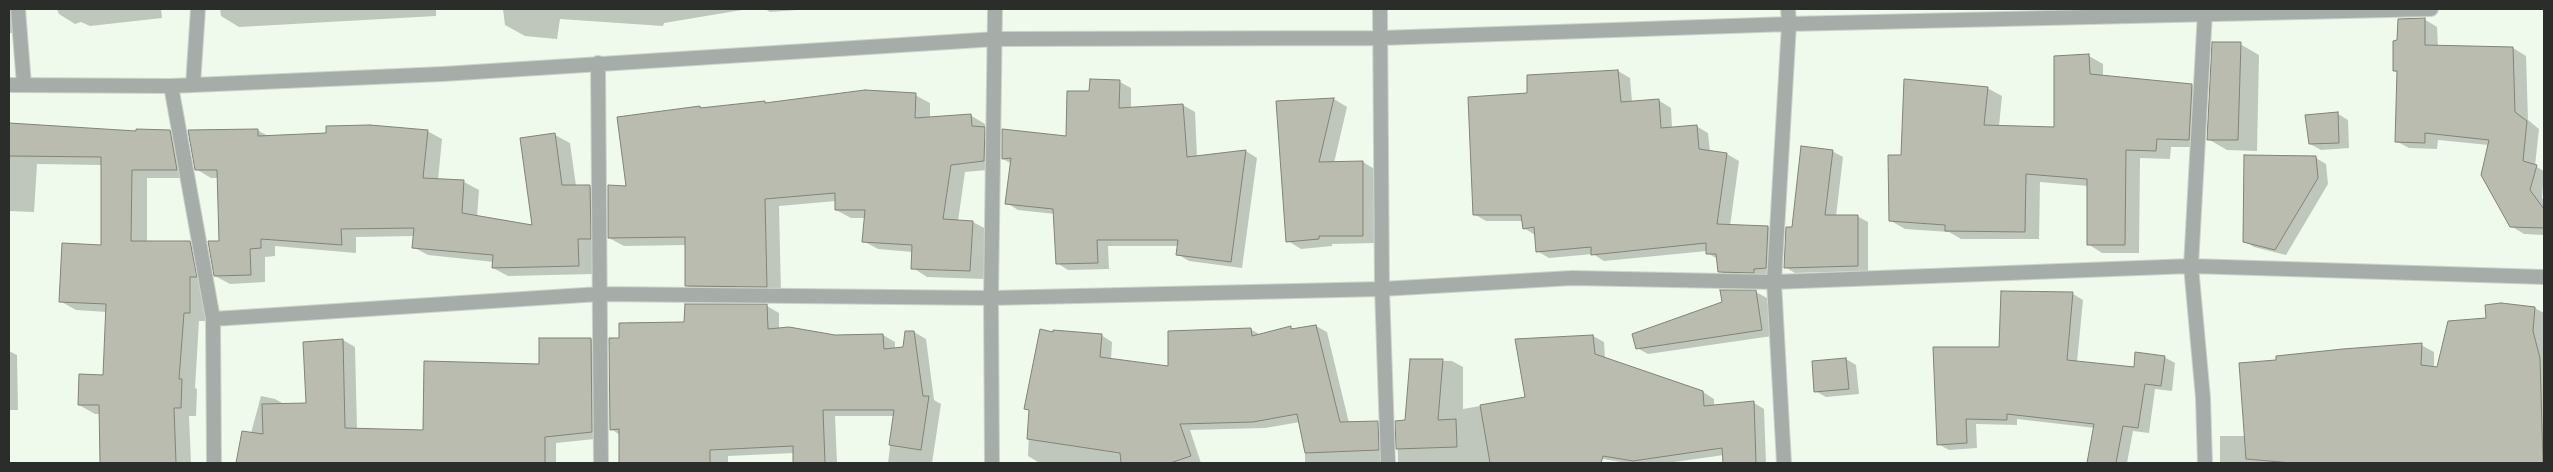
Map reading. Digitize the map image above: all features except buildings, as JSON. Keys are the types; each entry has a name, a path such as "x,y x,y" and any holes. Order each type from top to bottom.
{"street":[{"path":"18,9 24,85"},
{"path":"193,85 198,9"},
{"path":"992,463 991,298 995,9"},
{"path":"1380,9 1382,289 1388,463"},
{"path":"1784,463 1774,282 1789,24 1788,9"},
{"path":"9,85 171,86 443,74 996,39 1381,38 2205,12 2431,9"},
{"path":"2205,12 2191,266 2203,398 2205,463"},
{"path":"598,63 600,463"},
{"path":"171,86 213,319 214,463"},
{"path":"213,319 600,294 991,298 1382,289 1572,278 1774,282 2191,266 2544,277"}]}
